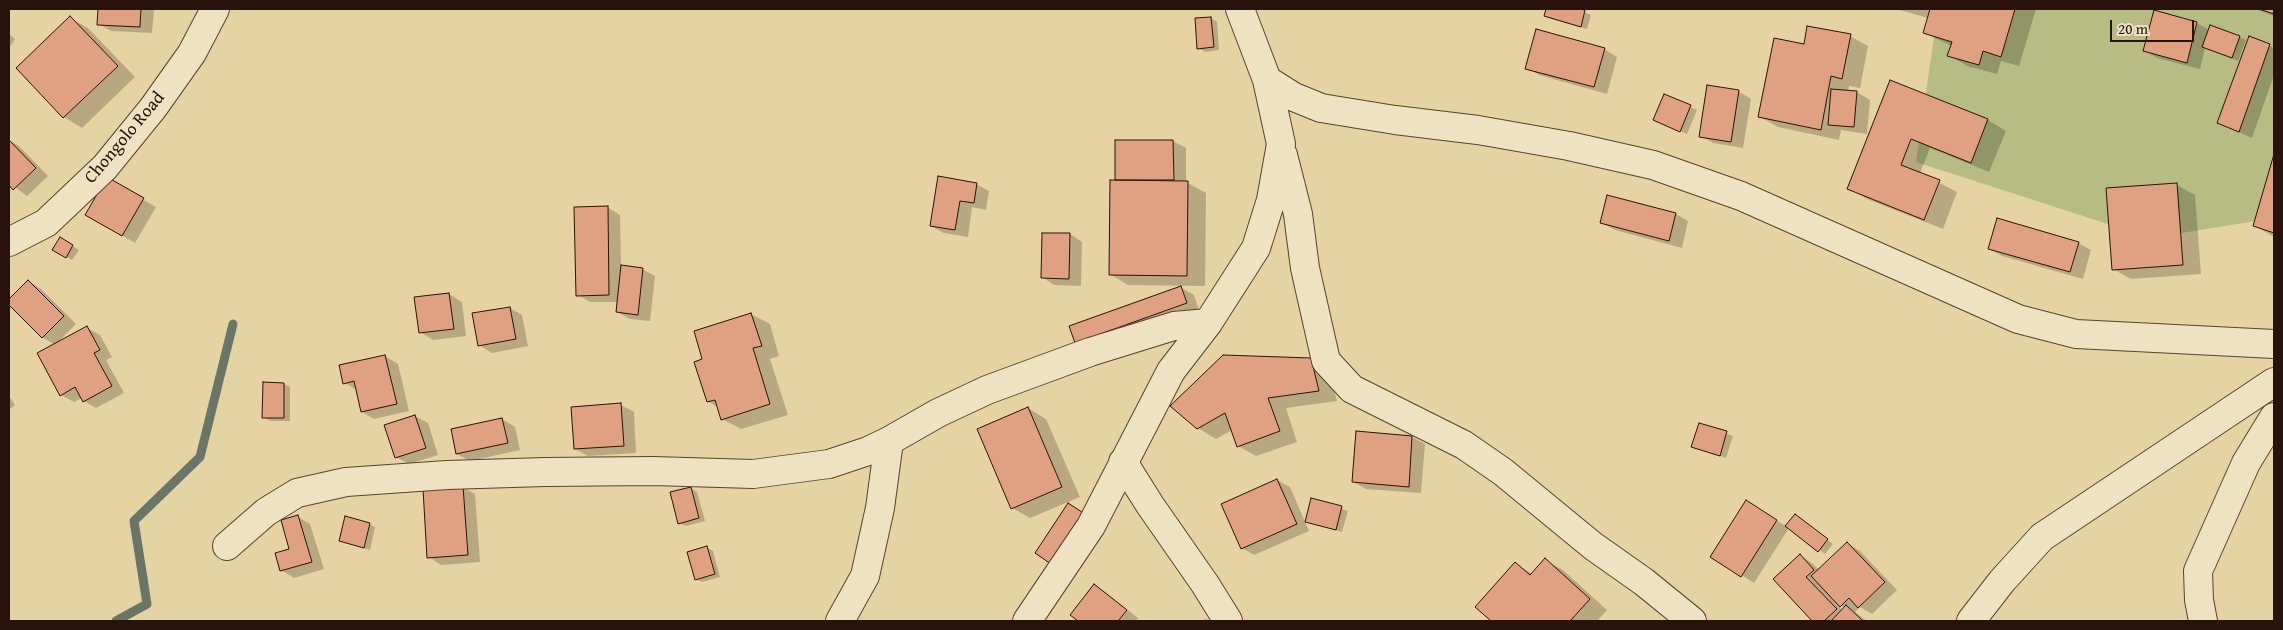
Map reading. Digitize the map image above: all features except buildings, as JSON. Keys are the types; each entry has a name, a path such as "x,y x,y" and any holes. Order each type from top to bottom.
{"street":[{"name":"Chongolo Road","path":"9,242 46,224 106,167 153,108 192,53 215,9"},
{"path":"1248,12 1267,80 1298,214 1305,268 1326,361 1352,389 1464,445 1503,472 1593,546 1644,582 1692,621"},
{"path":"1267,80 1294,97 1321,108 1560,144 1653,165 1741,196 2018,320 2076,334 2274,344"},
{"path":"1027,621 1091,526 1171,371 1208,323 1256,248 1272,200 1281,144"},
{"path":"227,546 266,512 297,493 346,482 447,475 545,472 652,471 753,474 830,464 889,441 938,413 987,390 1090,352 1174,326 1208,323"},
{"path":"1971,621 2002,581 2042,537 2274,382"},
{"path":"2203,621 2198,600 2198,571 2246,463 2274,417"},
{"path":"840,621 865,576 880,508 889,441"},
{"path":"1123,462 1206,584 1228,621"}],"green space":[{"path":"1938,9 2274,9 2274,218 2151,238 1916,162"}],"waterway":[{"path":"116,621 147,604 134,521 200,457 233,324"}]}
